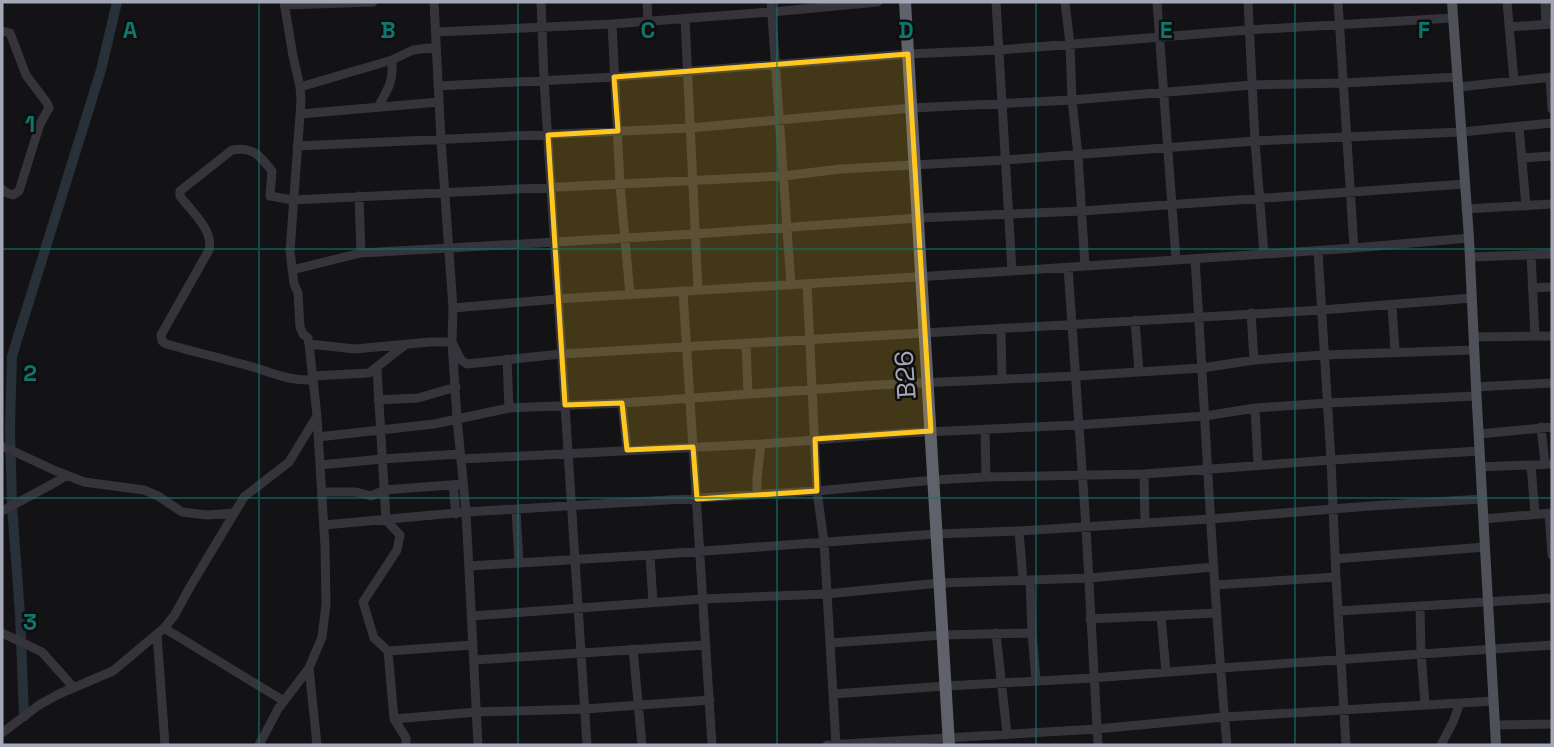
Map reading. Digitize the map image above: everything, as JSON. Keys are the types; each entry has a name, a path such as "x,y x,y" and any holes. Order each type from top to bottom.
{"highway":[{"name":"B26","path":"905,2 949,741"}],"main road":[{"path":"1452,2 1469,238 1496,745"}],"street":[{"path":"259,745 278,709 309,668 322,637 326,604 317,416 309,344 300,327 298,293 294,284 290,251 300,87 285,3 373,2"},
{"path":"434,2 453,308 452,342 460,456 458,485 469,566 478,745"},
{"path":"541,2 587,745"},
{"path":"647,2 648,21"},
{"path":"771,2 791,285"},
{"path":"436,32 612,24 878,2"},
{"path":"996,2 1012,271"},
{"path":"1066,2 1085,266"},
{"path":"1157,2 1176,260"},
{"path":"1248,2 1264,254"},
{"path":"1338,2 1354,248"},
{"path":"1507,2 1514,81"},
{"path":"1509,27 1549,24 1545,2"},
{"path":"438,86 614,77 1248,30 1453,18"},
{"path":"685,19 698,290"},
{"path":"612,24 620,185 630,294"},
{"path":"2,31 10,33 26,75 49,108 40,124 19,191 13,195 2,189"},
{"path":"300,87 392,60 413,50 436,47"},
{"path":"379,107 393,77 392,60"},
{"path":"297,146 690,128 912,108 1072,100 1252,85 1514,81 1551,77 1552,109"},
{"path":"300,114 439,102"},
{"path":"406,344 369,373 296,380 166,344 161,335 211,242 207,231 180,196 180,191 232,150 242,148 253,151 272,171 271,196 293,200 784,176 840,169 1005,160 1255,141 1462,132 1552,123"},
{"path":"1519,127 1526,206"},
{"path":"1522,158 1552,156"},
{"path":"292,270 361,253 918,218 1082,211 1465,184"},
{"path":"359,196 361,253"},
{"path":"1466,209 1552,204"},
{"path":"453,308 630,294 1318,251 1469,238"},
{"path":"1318,251 1346,745"},
{"path":"1470,257 1552,254"},
{"path":"1531,255 1535,336"},
{"path":"1195,259 1210,519 1227,745"},
{"path":"1068,267 1098,745"},
{"path":"807,284 817,491 824,542 836,745"},
{"path":"1532,288 1552,287"},
{"path":"683,291 712,745"},
{"path":"452,342 461,360 467,364 561,354 1322,310 1472,298"},
{"path":"1392,305 1395,351"},
{"path":"1251,313 1254,360"},
{"path":"1135,320 1139,372"},
{"path":"1001,328 1002,379"},
{"path":"1473,337 1552,336"},
{"path":"309,344 355,349 452,342"},
{"path":"746,343 748,394"},
{"path":"318,437 434,424 509,408 1202,368 1254,360 1324,355 1474,350"},
{"path":"507,359 509,408"},
{"path":"377,369 386,520 400,535 397,550 363,602 374,638 388,651 394,719 406,738 405,745"},
{"path":"320,465 382,458 761,444 931,431 1078,425 1205,416 1255,408 1552,383"},
{"path":"378,400 418,398 456,387"},
{"path":"622,403 627,450"},
{"path":"1255,408 1258,465"},
{"path":"2,733 39,705 113,671 160,631 174,616 244,497 289,462 317,416"},
{"path":"1479,434 1552,427"},
{"path":"1481,467 1549,464 1541,428"},
{"path":"985,430 986,477"},
{"path":"757,495 761,444"},
{"path":"2,446 85,482 144,490 183,512 207,515 234,513"},
{"path":"324,526 461,513 817,491 934,480 1144,474 1480,451"},
{"path":"1531,465 1535,514"},
{"path":"1144,474 1145,523"},
{"path":"2,511 67,475"},
{"path":"322,492 356,492 371,496 385,490 458,485"},
{"path":"469,566 1482,499"},
{"path":"516,510 519,563"},
{"path":"1483,519 1550,513 1552,555"},
{"path":"1019,531 1036,681"},
{"path":"1335,559 1485,547"},
{"path":"650,555 653,603"},
{"path":"471,616 703,599 826,594 940,583 1088,578 1214,567"},
{"path":"1216,585 1336,576"},
{"path":"1338,611 1552,598"},
{"path":"1420,606 1425,704"},
{"path":"1090,620 1217,613"},
{"path":"1161,616 1166,672"},
{"path":"160,631 284,701"},
{"path":"160,631 165,745"},
{"path":"2,633 42,652 74,688"},
{"path":"996,633 1007,734"},
{"path":"830,643 943,635 1032,633"},
{"path":"388,651 473,645"},
{"path":"474,660 706,645"},
{"path":"833,694 1552,645"},
{"path":"633,649 642,745"},
{"path":"309,668 317,745"},
{"path":"394,719 710,700"},
{"path":"827,745 949,741 1224,717 1494,701"},
{"path":"1441,745 1460,703"},
{"path":"1496,725 1552,724"}],"highlighted area":[{"path":"908,54 931,431 815,439 817,491 697,499 693,447 627,450 622,403 565,405 548,135 618,131 614,77"}],"waterway":[{"path":"24,716 12,506 12,356 101,70 117,2"}]}
